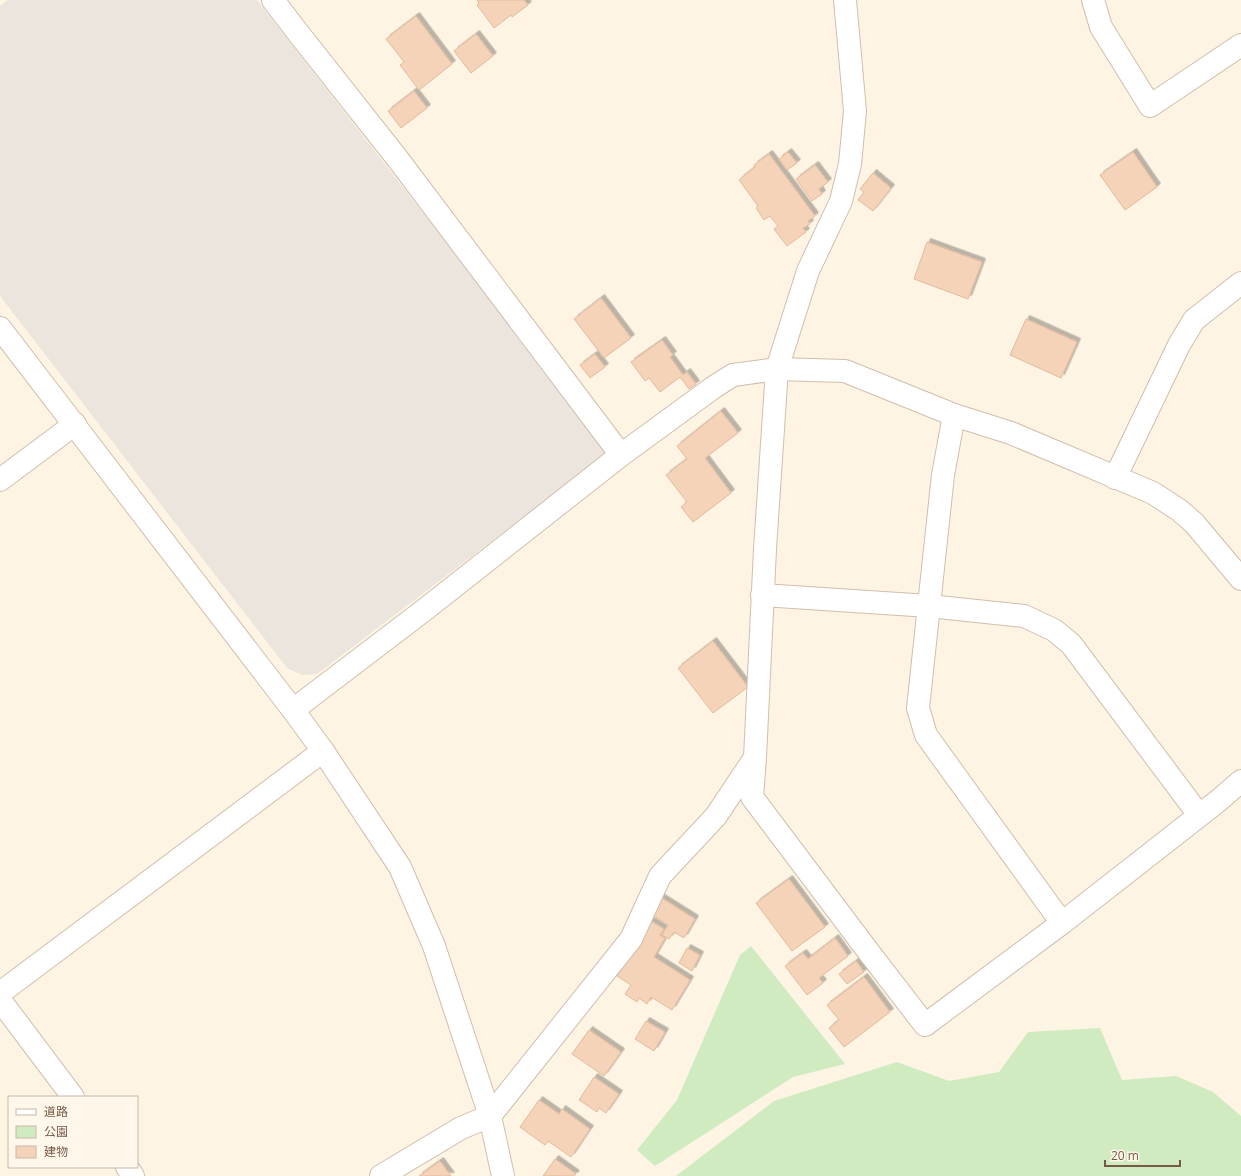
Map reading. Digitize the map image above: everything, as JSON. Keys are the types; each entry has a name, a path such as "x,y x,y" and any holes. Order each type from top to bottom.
{"street":[{"path":"273,0 397,158 621,455"},
{"path":"1093,0 1101,27 1150,106 1241,44"},
{"path":"841,4 855,111 850,164 841,201 808,271 777,369 762,595 752,797 861,943 926,1025 1062,923 1218,801 1241,781"},
{"path":"1115,478 1179,345 1194,320 1241,283"},
{"path":"0,328 293,710 400,867 434,946 490,1116 503,1176"},
{"path":"293,710 423,612 621,455 714,387 733,375 777,369 845,371 954,415 1011,433 1153,493 1179,510 1194,523 1241,579"},
{"path":"954,415 943,475 918,708 926,735 1062,923"},
{"path":"0,480 74,424"},
{"path":"762,595 929,606 1024,616 1054,630 1071,644 1199,815"},
{"path":"0,993 323,752"},
{"path":"381,1176 461,1128 490,1116 631,939 660,876 716,816 755,758"},
{"path":"0,1000 73,1096"},
{"path":"128,1168 134,1176"}],"shaded area":[{"path":"8,0 257,0 609,452 317,674 302,675 287,668 0,296 0,6"}],"green space":[{"path":"751,946 845,1064 793,1077 655,1166 637,1150 677,1100 740,955"},
{"path":"1100,1028 1122,1080 1176,1076 1213,1092 1241,1116 1241,1176 676,1176 774,1101 897,1062 949,1081 999,1072 1028,1032"}],"building":[{"path":"477,0 524,0 528,5 512,17 511,15 494,28 477,5 479,3"},
{"path":"416,16 452,64 419,90 400,65 404,62 386,39"},
{"path":"476,34 493,56 471,73 454,51"},
{"path":"414,91 427,108 401,128 388,111"},
{"path":"788,152 797,163 787,170 779,159"},
{"path":"1133,152 1157,187 1125,210 1100,175"},
{"path":"769,154 815,216 808,221 810,224 803,228 806,232 787,246 774,229 778,226 770,216 764,220 756,208 758,206 739,180 755,167 754,165"},
{"path":"815,165 828,182 819,189 822,194 812,201 796,179"},
{"path":"873,173 891,188 873,211 858,200 864,192 860,189"},
{"path":"927,242 982,262 968,299 914,279"},
{"path":"601,298 631,338 604,358 574,319"},
{"path":"1026,319 1077,342 1061,378 1010,355"},
{"path":"662,340 673,355 670,357 683,375 687,372 696,384 689,389 680,377 660,392 649,378 645,381 631,362"},
{"path":"595,354 605,367 590,378 580,365"},
{"path":"721,411 738,433 705,458 731,493 693,522 681,507 687,502 666,475 687,459 677,446"},
{"path":"713,641 748,687 713,713 678,668"},
{"path":"789,879 825,927 792,951 756,903"},
{"path":"660,897 695,919 684,938 674,932 669,939 662,935 668,925 650,913"},
{"path":"646,918 664,929 660,935 665,938 654,957 690,980 672,1010 651,997 647,1004 639,998 637,1002 625,994 631,985 617,976 643,934"},
{"path":"835,938 848,956 819,978 823,983 807,995 785,966 803,953 808,959"},
{"path":"687,948 700,955 692,971 679,963"},
{"path":"856,961 864,972 847,984 839,974"},
{"path":"864,977 890,1012 844,1047 829,1028 839,1020 827,1005"},
{"path":"646,1021 665,1032 654,1051 635,1039"},
{"path":"589,1030 621,1052 604,1076 572,1054"},
{"path":"594,1077 619,1094 606,1113 599,1108 597,1112 579,1100"},
{"path":"539,1100 559,1114 562,1109 590,1129 571,1157 548,1141 545,1145 520,1127"},
{"path":"555,1159 576,1174 574,1176 543,1176"},
{"path":"440,1161 451,1176 419,1176"}]}
